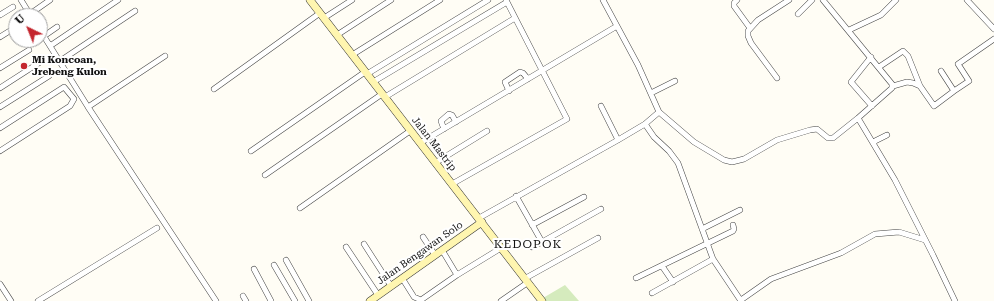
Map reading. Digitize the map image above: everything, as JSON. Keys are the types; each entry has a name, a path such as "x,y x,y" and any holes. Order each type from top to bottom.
{"main road":[{"name":"Jalan Mastrip","path":"310,0 542,301"},
{"name":"Jalan Bengawan Solo","path":"370,301 438,253 480,220"}],"street":[{"path":"39,8 50,0"},
{"path":"50,46 118,0"},
{"path":"214,89 322,16 352,0"},
{"path":"336,35 390,0"},
{"path":"352,55 440,0"},
{"path":"251,151 366,73 488,0"},
{"path":"603,0 651,93 657,114 694,142 724,160 732,162 744,159 777,140 810,130 817,130 828,138 833,138 872,106 893,86 907,82 920,86"},
{"path":"737,0 734,3 734,6 750,28"},
{"path":"777,78 748,36 750,28 789,0"},
{"path":"798,14 812,0"},
{"path":"823,0 871,57 893,86"},
{"path":"849,30 881,15 896,0"},
{"path":"967,0 994,29"},
{"path":"373,82 506,1 567,119 452,184"},
{"path":"0,15 13,7"},
{"path":"60,61 134,11"},
{"path":"265,175 384,96 515,18"},
{"path":"420,143 617,26"},
{"path":"48,33 57,27"},
{"path":"879,67 903,51 908,56 920,86 934,106 969,81 958,64 994,39"},
{"path":"48,43 88,107 216,301"},
{"path":"0,68 29,50"},
{"path":"88,107 165,56"},
{"path":"871,57 851,82 872,106"},
{"path":"0,88 45,59"},
{"path":"942,70 954,91"},
{"path":"509,91 506,82 520,72 523,73 528,80"},
{"path":"0,107 49,76"},
{"path":"651,93 675,81"},
{"path":"0,128 64,88 74,99 70,106 0,151"},
{"path":"601,106 618,140"},
{"path":"444,129 441,121 449,114 452,115 456,122"},
{"path":"480,220 516,196 618,140 657,114"},
{"path":"858,118 873,142 925,240 955,301"},
{"path":"644,124 678,163 713,259 741,301 771,279 841,253 875,234 899,232 925,240"},
{"path":"300,208 410,131"},
{"path":"435,163 487,131"},
{"path":"873,142 887,135"},
{"path":"516,196 542,242"},
{"path":"532,225 584,197"},
{"path":"532,247 601,209"},
{"path":"702,229 740,210"},
{"path":"636,278 733,231 733,225"},
{"path":"38,301 157,228"},
{"path":"423,237 457,275"},
{"path":"501,301 526,281 598,238"},
{"path":"364,244 391,286"},
{"path":"346,247 378,295"},
{"path":"402,278 414,297 421,300 457,275 501,248"},
{"path":"652,293 713,259"},
{"path":"286,260 309,301"},
{"path":"274,265 294,301"},
{"path":"662,266 673,282"},
{"path":"254,269 271,301"},
{"path":"0,284 8,300"},
{"path":"243,296 246,301"}],"green space":[{"path":"565,285 579,301 545,301 543,298"}],"place":[{"name":"Mi Koncoan, Jrebeng Kulon","path":"24,66"}],"district":[{"name":"KEDOPOK","path":"528,244"}]}
